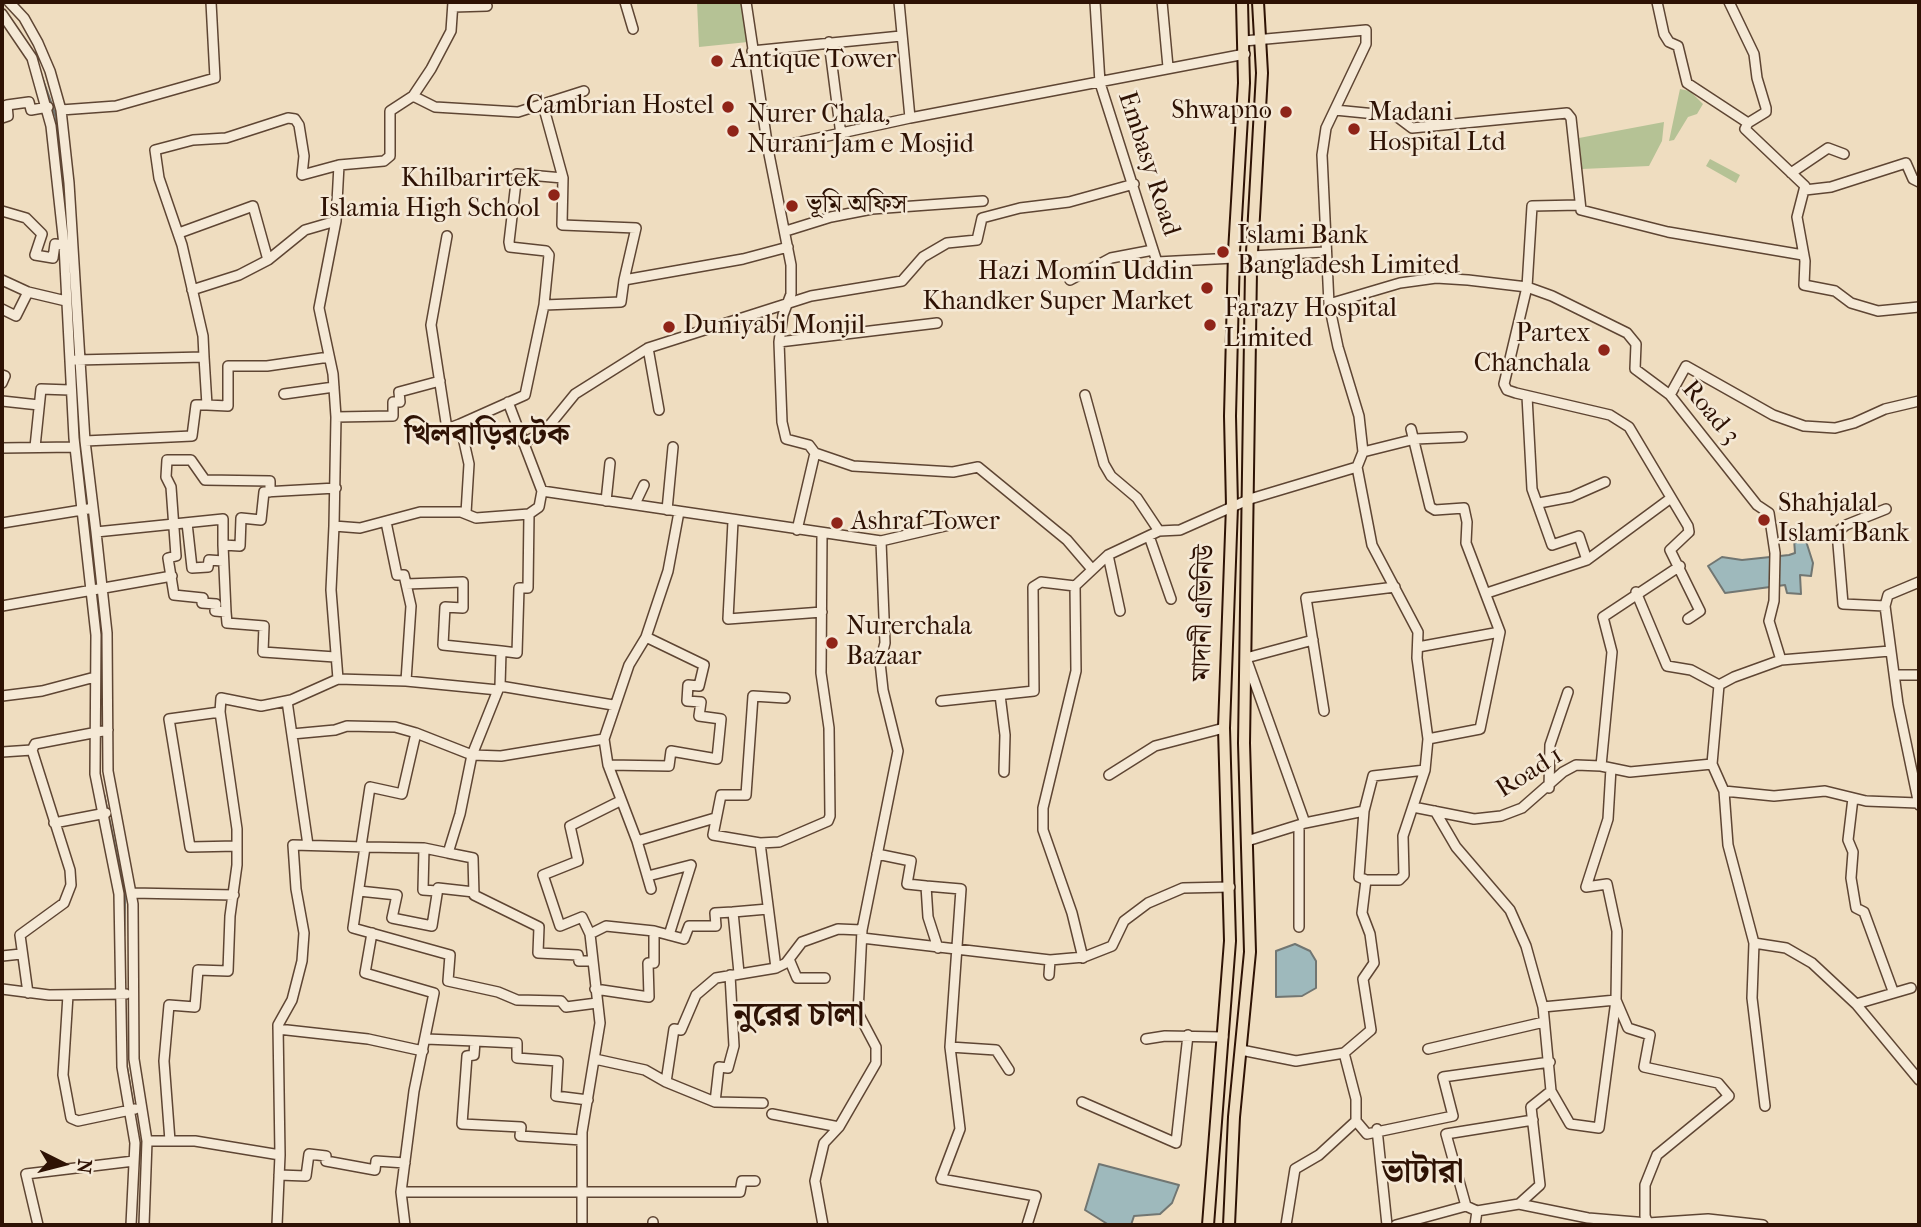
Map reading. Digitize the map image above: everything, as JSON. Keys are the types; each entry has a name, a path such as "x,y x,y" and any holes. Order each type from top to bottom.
{"main road":[{"name":"মাদানী এভিনিউ","path":"1208,1225 1228,991 1230,887 1224,728 1232,506 1230,404 1234,258 1245,54 1242,2"},
{"name":"মাদানী এভিনিউ","path":"1229,1225 1230,1169 1250,951 1244,743 1250,499 1251,256 1259,139 1261,38 1258,2"}],"street":[{"path":"9,2 24,18 50,71 61,110 69,183 85,441 107,633 108,771 133,904 134,1059 147,1141 144,1225"},
{"path":"61,110 116,106 215,78 211,2"},
{"path":"625,2 632,30"},
{"path":"746,2 768,149 786,231 792,282 779,342 784,434 790,442 813,446 815,453 797,530"},
{"path":"899,2 910,118"},
{"name":"Embasy Road","path":"1095,2 1100,83 1135,184 1157,262 1234,258"},
{"path":"1162,2 1168,67"},
{"path":"1657,2 1664,34 1669,42 1678,46 1687,83 1748,123"},
{"path":"1729,2 1754,54 1757,78 1765,100 1766,112 1748,123 1745,129 1802,182 1805,190 1797,217 1804,285 1835,291 1851,303 1878,311 1919,307"},
{"path":"207,405 204,357 192,290 178,233 159,178 155,150 193,140 226,138 288,118 295,119 304,149 302,175 339,165 384,161 390,156 390,111 413,96 451,31 453,4 487,6"},
{"path":"2,14 24,44 39,75 48,107 64,245 70,390 91,592 95,677 94,774 119,904 122,1067 130,1110 134,1161 131,1225"},
{"path":"1244,41 1366,30 1366,44 1326,128 1322,155 1329,303 1338,347 1359,416 1363,452 1357,467 1372,545 1418,632 1428,739 1426,770 1404,836 1404,875 1399,880 1366,880 1359,877 1364,811 1373,776 1426,770"},
{"path":"752,51 901,36"},
{"path":"829,42 841,135"},
{"path":"768,149 910,118 1245,54"},
{"path":"39,75 50,71"},
{"path":"413,96 435,107 518,111 584,90"},
{"path":"2,118 8,116 7,105 29,102 31,110 48,107"},
{"path":"543,105 563,178 562,225 636,228 621,302 544,305"},
{"path":"1335,110 1396,116 1412,128 1567,113 1571,118 1581,210 1668,232 1803,255"},
{"path":"1791,173 1828,148 1844,154"},
{"path":"1805,190 1839,186 1906,163 1913,179 1919,182"},
{"path":"338,679 330,568 336,488 336,417 334,387 319,308 336,221 339,165"},
{"path":"447,236 431,325 447,429 525,395 544,305 549,255 546,251 510,247 517,174 563,178"},
{"path":"523,443 544,432 575,394 648,348 789,302 846,289 902,281 923,257 947,243 977,240 982,218 1020,208 1069,202 1135,184"},
{"path":"786,231 831,217 872,209 983,201"},
{"path":"1579,205 1532,206 1527,287 1504,384 1507,390 1527,396 1621,419 1629,427 1688,526 1689,532 1670,550 1700,611 1688,619"},
{"path":"178,233 253,206 268,260"},
{"path":"2,211 26,218 42,234 35,255 53,258 55,244 64,245"},
{"path":"192,290 239,275 268,260 305,230 336,221"},
{"path":"624,281 743,259 788,247"},
{"path":"1070,280 1111,258 1153,250"},
{"path":"1251,256 1325,252"},
{"name":"Road 3","path":"1329,303 1400,283 1436,278 1527,287 1552,296 1627,333 1636,344 1635,369 1670,395 1758,505 1769,513 1774,553 1774,589 1769,621 1781,660"},
{"path":"2,280 28,292 66,302"},
{"path":"2,309 16,316 28,292"},
{"path":"779,342 937,323"},
{"path":"648,348 659,410"},
{"path":"69,360 204,357"},
{"path":"85,441 192,436 196,405 228,405 228,366 267,366 329,357"},
{"path":"1670,395 1686,366 1773,415 1804,426 1836,428 1885,409 1919,401"},
{"path":"2,375 5,376 2,383"},
{"path":"336,417 393,416 393,402 400,402 400,392 440,381"},
{"path":"284,394 334,387"},
{"path":"35,447 41,389 70,390"},
{"path":"1085,396 1104,464 1111,477 1137,498 1154,534 1171,599"},
{"path":"1527,396 1532,489 1552,545 1579,536 1587,560"},
{"path":"2,401 39,405"},
{"path":"334,526 360,528 420,512 466,513 477,518 530,514 539,507 542,491 508,401"},
{"path":"460,424 469,464 466,513"},
{"path":"1411,429 1430,507 1435,510 1464,508 1467,522 1466,543 1500,632 1480,729 1428,739"},
{"path":"1363,452 1415,439 1462,436"},
{"path":"2,447 75,447"},
{"path":"667,510 673,447"},
{"path":"815,453 853,466 953,472 978,467 1067,540 1091,568"},
{"path":"226,612 215,611 216,604 202,603 203,598 174,595 169,558 176,556 167,460 191,460 205,480 270,481 270,492"},
{"path":"606,501 610,463"},
{"path":"1083,958 1072,913 1043,830 1043,808 1076,671 1074,586 1108,555 1154,534 1180,530 1250,499 1357,467"},
{"path":"1539,503 1571,497 1605,482"},
{"path":"635,504 645,485"},
{"path":"223,545 240,546 241,518 261,520 264,492 336,488"},
{"path":"542,491 881,541 961,522"},
{"path":"1487,593 1587,560 1671,498"},
{"path":"2,523 93,509"},
{"path":"1885,606 1843,604 1837,532 1846,525 1886,509"},
{"path":"651,889 637,841 608,765 604,738 613,705 629,665 646,637 668,571 679,512"},
{"path":"405,584 463,582 463,608 445,607 443,645 517,653 519,587 528,589 530,514"},
{"path":"96,532 223,519 223,561 228,592 227,623 264,626 263,652 335,657"},
{"path":"733,521 728,619 821,612"},
{"path":"386,522 397,575 404,576 411,606 407,681"},
{"path":"187,523 192,568 208,567 209,560 223,561"},
{"path":"785,698 753,696 746,795 721,795 713,835 760,843 779,842 828,821 830,816 829,728 821,673 822,534"},
{"path":"823,1225 815,1181 824,1143 839,1126 876,1063 876,1047 858,1013 862,934 877,854 890,805 898,751 883,690 880,662 885,643 881,541"},
{"path":"1108,555 1120,611"},
{"path":"1435,811 1457,847 1510,910 1526,946 1544,1007 1551,1091 1570,1125 1599,1128 1616,1000 1617,932 1607,884 1586,887 1608,819 1606,767 1612,652 1603,617 1636,592 1680,566"},
{"path":"2,606 172,576"},
{"path":"941,701 1034,691 1033,587 1041,582 1074,586"},
{"path":"1724,791 1774,796 1825,792 1853,798 1919,804 1899,704 1885,606 1888,596 1919,582"},
{"path":"1324,711 1306,598 1395,587"},
{"path":"1636,592 1667,666 1691,670 1719,685"},
{"path":"1418,647 1500,632"},
{"path":"608,765 669,766 671,751 718,759 721,719 699,716 701,702 687,701 688,685 699,686 704,665 646,637"},
{"path":"1299,927 1302,825 1247,658 1313,640"},
{"path":"448,853 460,814 472,755 499,688 501,651"},
{"path":"1719,685 1781,660 1890,651"},
{"path":"1896,675 1919,675"},
{"path":"2,696 42,691 95,677"},
{"path":"170,1141 164,1061 169,1005 195,1007 198,970 228,971 237,846 220,698 261,706 287,701 338,679 499,688 613,705"},
{"path":"1719,685 1712,764 1724,791 1728,845 1754,943 1752,998 1765,1105"},
{"path":"1549,788 1550,745 1568,692"},
{"path":"1000,695 1005,735 1004,772"},
{"path":"287,701 308,845"},
{"path":"220,712 169,719 190,847 237,846"},
{"path":"292,734 347,726 394,727 472,755 527,753 604,738"},
{"path":"1109,775 1155,746 1224,728"},
{"path":"28,993 19,941 23,931 64,903 69,895 70,870 32,750 35,744 108,730"},
{"path":"416,733 402,794 370,787 353,928 450,956 448,981 498,992 517,1000 561,1001 566,1007 597,1003"},
{"path":"2,752 32,750"},
{"name":"Road 1","path":"1413,807 1474,819 1501,816 1522,808 1549,788 1563,772 1576,765 1630,772 1712,764"},
{"path":"1853,798 1848,840 1853,852 1851,877 1856,908 1864,912 1893,991"},
{"path":"582,1225 582,1140 600,1023 590,934 582,917 560,926 543,875 578,861 570,826 620,801"},
{"path":"54,823 115,811"},
{"path":"1247,841 1364,811"},
{"path":"637,841 715,818"},
{"path":"760,843 776,968"},
{"path":"277,1225 280,1155 278,1029 292,1000 302,961 304,933 296,889 293,845 424,848 473,858 474,895 539,927 538,953 578,955 579,961 592,961"},
{"path":"424,848 423,890 437,891 438,888 474,892"},
{"path":"877,854 911,862 907,884 961,889 950,1047 960,1129 941,1179 1036,1196 1027,1225"},
{"path":"648,876 691,865 669,935"},
{"path":"1241,1050 1296,1061 1344,1053 1371,1030 1363,979 1374,963 1370,934 1362,914 1366,880"},
{"path":"926,886 928,917 938,948"},
{"path":"666,1082 674,1029 681,1030 696,995 716,978 776,968 789,959 802,942 838,929 938,948 1050,960 1083,958 1112,946 1124,921 1148,903 1183,888 1230,887"},
{"path":"359,891 397,895 392,918 432,926 437,891"},
{"path":"132,893 234,895"},
{"path":"119,904 133,904"},
{"path":"590,934 606,926 654,931 684,939 689,926 716,926 715,913 768,909"},
{"path":"715,1102 719,1068 728,1068 734,1046 733,912"},
{"path":"595,989 649,997 648,963 653,963 654,931"},
{"path":"372,933 365,974 434,993 414,1091 401,1192 405,1225"},
{"path":"1754,943 1786,948 1812,963 1856,1004 1919,1080"},
{"path":"2,957 21,954"},
{"path":"789,959 797,978 825,978"},
{"path":"1049,975 1050,960"},
{"path":"1856,1004 1893,991 1911,988"},
{"path":"2,989 68,995 132,995"},
{"path":"68,995 63,1075 71,1118 78,1121 143,1108"},
{"path":"1544,1007 1616,1000"},
{"path":"1616,1000 1628,1028 1650,1035 1644,1067 1718,1083 1730,1096 1657,1155 1645,1185 1645,1216 1648,1223"},
{"path":"1428,1049 1544,1022"},
{"path":"278,1029 368,1039 423,1051"},
{"path":"1146,1039 1188,1035 1223,1037"},
{"path":"1082,1101 1177,1143 1188,1035"},
{"path":"426,1039 517,1043 517,1058 558,1060 556,1096 588,1100"},
{"path":"475,1041 474,1055 467,1056 462,1124 521,1127 520,1136 582,1140"},
{"path":"950,1047 996,1049 1009,1070"},
{"path":"1344,1053 1356,1099 1356,1121 1367,1134 1377,1129 1452,1116 1443,1077 1550,1062"},
{"path":"595,1059 645,1070 666,1082 715,1102 763,1103"},
{"path":"1519,1204 1540,1185 1531,1107 1551,1091"},
{"path":"772,1114 839,1126"},
{"path":"1466,1206 1446,1134 1533,1120"},
{"path":"1286,1225 1295,1169 1328,1148 1356,1121"},
{"path":"1377,1129 1387,1225"},
{"path":"147,1141 195,1141 280,1155"},
{"path":"279,1175 306,1176 309,1154 326,1156 326,1161 376,1170 376,1161 405,1163"},
{"path":"38,1225 26,1174 134,1161"},
{"path":"401,1192 740,1192 741,1181 755,1181"},
{"path":"133,1200 145,1202"},
{"path":"1396,1225 1466,1206 1477,1211 1519,1204 1588,1218 1648,1223 1708,1219 1763,1225"},
{"path":"1475,1225 1477,1211"}],"green space":[{"path":"697,2 742,2 748,42 699,47"},
{"path":"1680,89 1690,91 1703,104 1697,114 1688,117 1674,140 1669,141"},
{"path":"1664,122 1662,141 1649,166 1582,169 1579,138"},
{"path":"1710,159 1740,175 1736,183 1706,166"}],"water":[{"path":"1805,538 1813,563 1811,576 1800,575 1801,594 1787,593 1785,585 1725,593 1708,566 1722,557 1742,560 1789,555 1795,553 1794,539"},
{"path":"1295,944 1310,951 1316,961 1316,988 1302,996 1276,997 1276,951"},
{"path":"1099,1164 1179,1185 1172,1203 1160,1214 1134,1216 1131,1225 1109,1225 1085,1210"}],"waterway":[{"path":"40,72 56,117 60,167"},
{"path":"87,512 88,526"},
{"path":"100,645 100,729"},
{"path":"99,774 100,735"},
{"path":"104,795 125,894 124,936"},
{"path":"126,1062 135,1117"}],"place":[{"name":"Antique Tower","path":"717,61"},
{"name":"Cambrian Hostel","path":"728,107"},
{"name":"Shwapno","path":"1286,112"},
{"name":"Madani Hospital Ltd","path":"1354,129"},
{"name":"Nurer Chala, Nurani Jam e Mosjid","path":"733,131"},
{"name":"Khilbarirtek Islamia High School","path":"554,195"},
{"name":"ভূমি অফিস","path":"792,206"},
{"name":"Islami Bank Bangladesh Limited","path":"1223,252"},
{"name":"Hazi Momin Uddin Khandker Super Market","path":"1207,288"},
{"name":"Farazy Hospital Limited","path":"1210,325"},
{"name":"Duniyabi Monjil","path":"669,327"},
{"name":"Partex Chanchala","path":"1604,350"},
{"name":"Shahjalal Islami Bank","path":"1764,520"},
{"name":"Ashraf Tower","path":"837,523"},
{"name":"Nurerchala Bazaar","path":"832,643"}],"district":[{"name":"খিলবাড়িরটেক","path":"487,437"},
{"name":"নুরের চালা","path":"799,1017"},
{"name":"ভাটারা","path":"1423,1174"}]}
